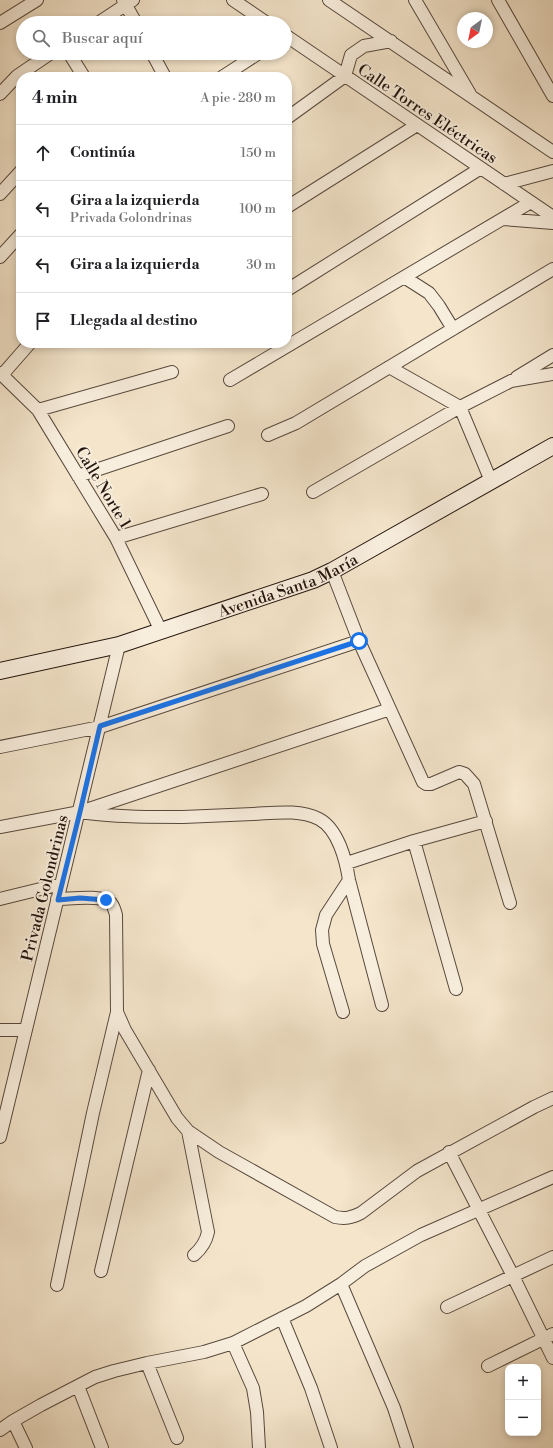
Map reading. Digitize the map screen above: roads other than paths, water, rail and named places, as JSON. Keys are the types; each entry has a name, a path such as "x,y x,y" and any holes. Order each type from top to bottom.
{"main road":[{"name":"Avenida Santa María","path":"0,671 119,645 313,580 332,571 553,446"}],"street":[{"path":"0,23 37,0"},
{"path":"234,0 257,16"},
{"path":"329,0 553,152"},
{"path":"415,0 472,97"},
{"path":"498,0 553,96"},
{"path":"108,16 128,1 133,16"},
{"name":"Calle Torres Eléctricas","path":"292,41 553,218"},
{"path":"292,114 345,76 351,55 364,46 391,41"},
{"path":"23,72 41,60"},
{"path":"73,60 81,72"},
{"path":"156,60 162,72"},
{"path":"230,72 248,60"},
{"path":"2,86 16,77"},
{"path":"292,204 417,125"},
{"path":"292,287 481,168"},
{"path":"504,184 553,171"},
{"path":"0,194 16,177"},
{"path":"292,343 531,202"},
{"path":"504,219 553,223"},
{"path":"0,257 16,239"},
{"path":"268,435 296,423 553,269"},
{"path":"404,277 429,293 453,329"},
{"path":"1,374 25,348"},
{"path":"230,380 284,348"},
{"path":"314,492 460,407 511,381 553,355"},
{"path":"389,367 460,407 491,480"},
{"path":"38,410 172,372"},
{"name":"Calle Norte 1","path":"1,374 38,410 116,538 161,631"},
{"path":"511,381 553,374"},
{"path":"78,476 228,426"},
{"path":"116,538 262,494"},
{"path":"332,571 359,641 423,782 426,784 431,784 459,772 465,774 474,784 510,903"},
{"path":"0,747 100,726 359,641"},
{"name":"Privada Golondrinas","path":"0,1137 61,884 80,812 119,645"},
{"path":"0,827 80,812 390,709"},
{"path":"80,812 116,816 183,816 284,812 304,814 319,819 332,831 347,863 349,880 382,1005"},
{"path":"347,863 414,841 486,821"},
{"path":"414,841 456,989"},
{"path":"343,1012 323,944 322,930 326,915 349,880"},
{"path":"0,899 61,884"},
{"path":"57,1285 93,1113 117,1012 116,915 114,908 111,903 99,898 58,900"},
{"path":"117,1012 125,1030 177,1118 188,1131 219,1152 312,1205 335,1217 343,1219 361,1214 417,1171 449,1152 553,1098"},
{"path":"0,1030 26,1030"},
{"path":"101,1271 149,1070"},
{"path":"188,1131 208,1232 207,1240 201,1249 194,1255"},
{"path":"449,1152 513,1276 548,1336 553,1358"},
{"path":"0,1430 13,1421 95,1377 147,1363 204,1352 233,1342 306,1306 341,1284 365,1266 421,1235 553,1177"},
{"path":"447,1307 553,1257"},
{"path":"341,1284 394,1408 407,1448"},
{"path":"282,1318 311,1388 331,1448"},
{"path":"488,1366 548,1336"},
{"path":"233,1342 253,1388 259,1448"},
{"path":"147,1363 177,1438"},
{"path":"78,1386 102,1448"},
{"path":"13,1421 26,1448"}]}
